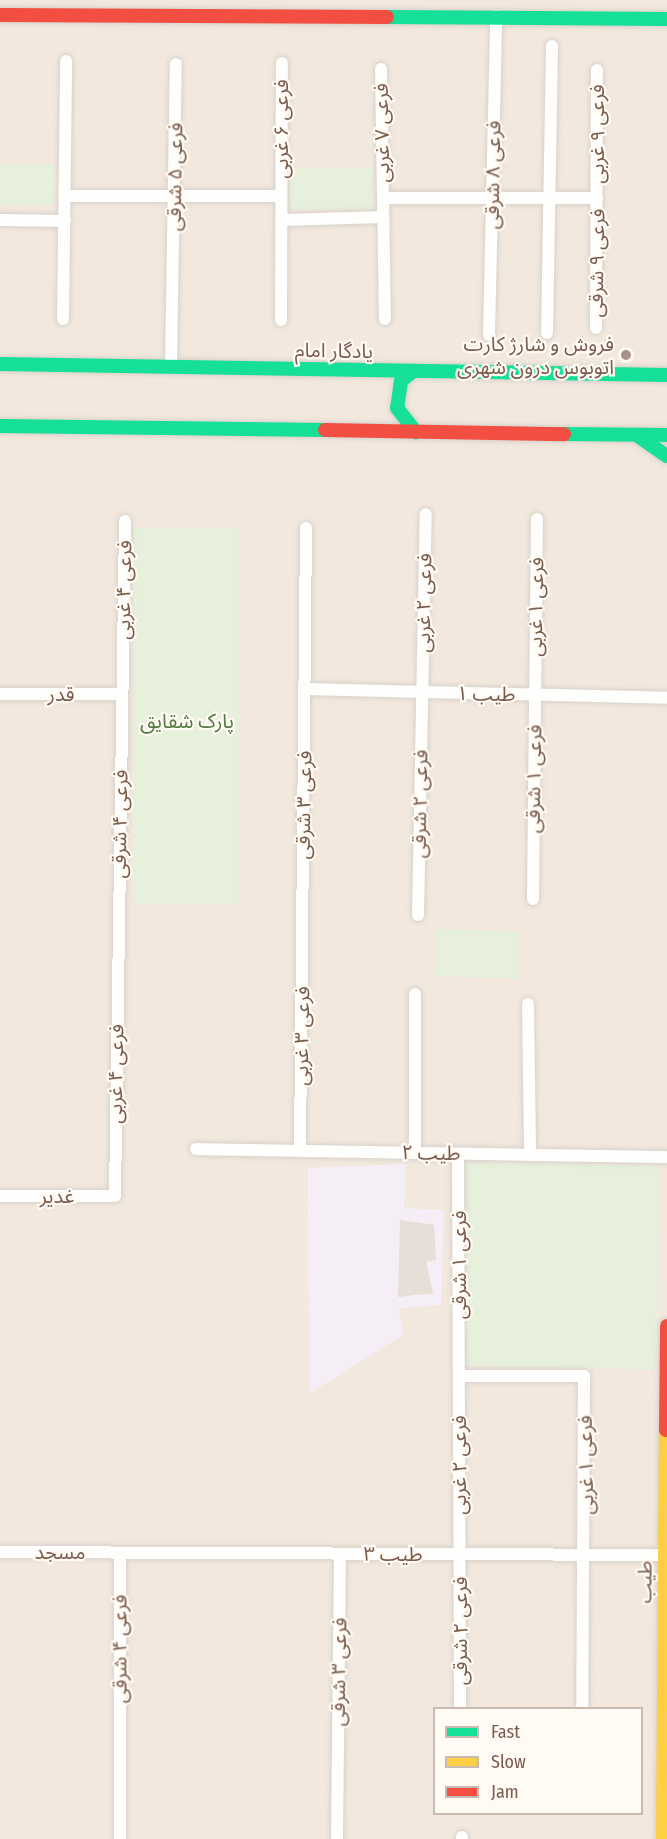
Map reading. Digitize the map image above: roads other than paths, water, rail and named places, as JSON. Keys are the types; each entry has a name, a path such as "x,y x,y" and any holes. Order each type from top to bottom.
{"main road":[{"path":"0,15 496,16 667,19"},
{"name":"یادگار امام","path":"0,364 667,375"},
{"path":"412,372 401,381 397,408 416,432"},
{"path":"0,426 667,435"},
{"path":"635,434 667,456"},
{"name":"طیب","path":"663,1839 667,1326"}],"street":[{"name":"فرعی ۸ شرقی","path":"489,335 496,16"},
{"path":"548,333 552,46"},
{"path":"63,319 66,61"},
{"name":"فرعی ۶ غربی","path":"281,320 282,63"},
{"name":"فرعی ۵ شرقی","path":"171,367 176,64"},
{"name":"فرعی ۷ غربی","path":"381,69 385,319"},
{"name":"فرعی ۹ غربی","path":"597,70 597,198"},
{"path":"65,196 281,195"},
{"path":"384,198 597,198"},
{"name":"فرعی ۹ شرقی","path":"596,328 597,198"},
{"path":"282,220 383,217"},
{"path":"0,220 65,221"},
{"name":"فرعی ۲ غربی","path":"422,692 426,514"},
{"name":"فرعی ۱ غربی","path":"535,695 537,519"},
{"name":"فرعی ۴ غربی","path":"122,694 125,521"},
{"path":"306,528 306,689"},
{"name":"طیب ۱","path":"306,689 667,698"},
{"name":"فرعی ۳ شرقی","path":"303,920 306,689"},
{"name":"فرعی ۲ شرقی","path":"418,915 422,692"},
{"name":"قدر","path":"0,694 122,694"},
{"name":"فرعی ۴ شرقی","path":"118,953 122,694"},
{"name":"فرعی ۱ شرقی","path":"533,898 535,695"},
{"name":"فرعی ۳ غربی","path":"300,1151 303,920"},
{"name":"فرعی ۴ غربی","path":"115,1196 118,953"},
{"path":"415,994 415,1153"},
{"path":"528,1004 530,1155"},
{"name":"طیب ۲","path":"196,1149 667,1157"},
{"name":"فرعی ۱ شرقی","path":"458,1154 459,1376"},
{"name":"غدیر","path":"0,1196 115,1196"},
{"name":"فرعی ۲ غربی","path":"459,1376 460,1554"},
{"name":"فرعی ۱ غربی","path":"459,1376 584,1376 587,1555"},
{"name":"مسجد","path":"0,1552 120,1553"},
{"name":"فرعی ۴ شرقی","path":"120,1553 120,1839"},
{"name":"طیب ۳","path":"120,1553 665,1555"},
{"name":"فرعی ۳ شرقی","path":"337,1839 340,1554"},
{"name":"فرعی ۲ شرقی","path":"460,1554 460,1707"},
{"path":"582,1707 587,1555"}],"place":[{"name":"فروش و شارژ کارت اتوبوس درون شهری","path":"626,355"}],"park label":[{"name":"پارک شقایق","path":"187,721"}]}
